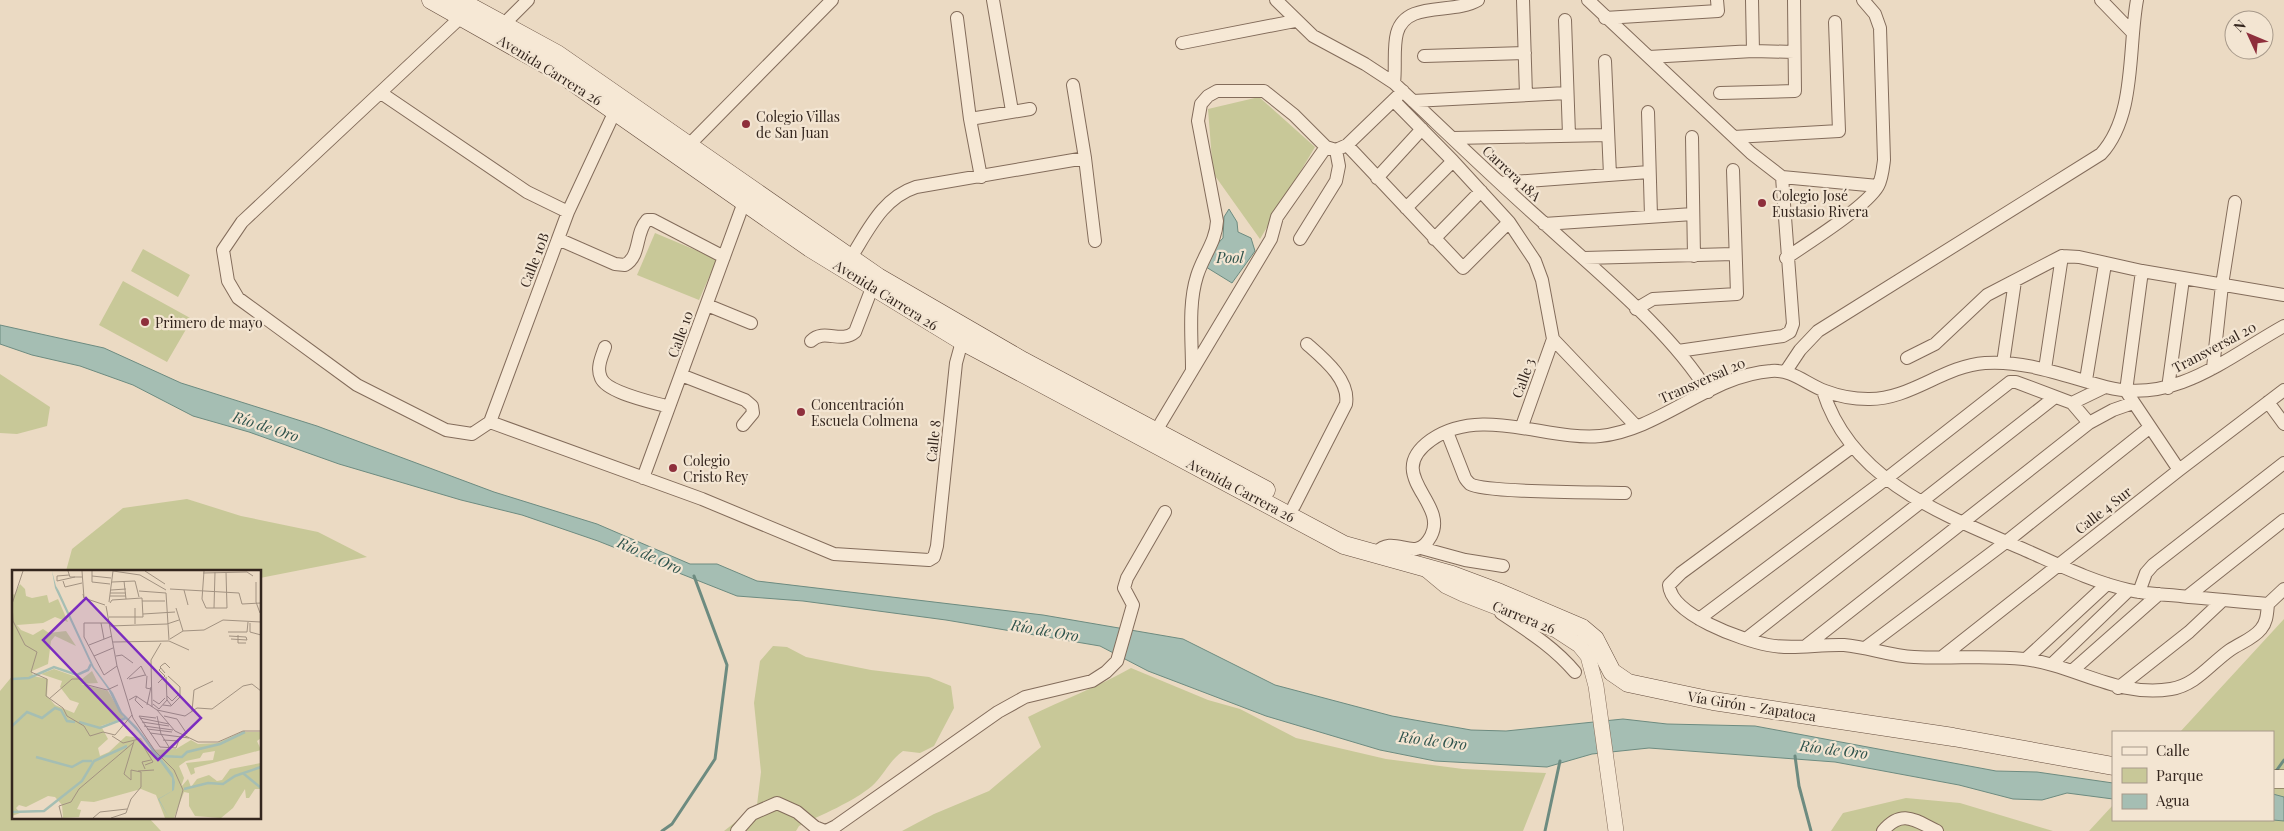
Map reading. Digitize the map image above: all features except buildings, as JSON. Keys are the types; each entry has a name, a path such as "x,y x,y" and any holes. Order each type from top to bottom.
{"main road":[{"name":"Avenida Carrera 26","path":"431,0 504,24 558,54 684,151 744,202 872,288 1156,430 1350,536 1371,551"},
{"name":"Avenida Carrera 26","path":"459,8 558,71 615,111 684,151 963,335 1344,545 1371,551 1428,570"},
{"name":"Vía Girón - Zapatoca","path":"1428,570 1452,576 1500,593 1582,628 1595,639 1612,672 1628,683 1640,687 1713,702 2026,749 2112,766"}],"street":[{"path":"504,24 528,0"},
{"path":"684,151 832,0"},
{"path":"993,0 1012,111"},
{"name":"Carrera 18A","path":"1276,0 1295,20 1326,45 1365,64 1397,92 1413,101 1544,224 1584,258 1636,309 1678,351 1696,373 1708,392"},
{"path":"1478,0 1456,9 1409,14 1402,21 1397,34 1397,92 1422,129 1454,161 1509,222 1531,256 1542,280 1553,339 1636,426"},
{"path":"1523,0 1526,96"},
{"path":"1588,0 1734,137 1782,177 1878,186"},
{"path":"1605,18 1718,10 1717,0"},
{"path":"1752,0 1753,51"},
{"path":"1720,93 1795,91 1794,0"},
{"path":"1786,258 1860,204 1878,186 1884,160 1880,28 1874,14 1863,0"},
{"path":"2101,0 2131,30"},
{"path":"1786,371 1800,350 1818,332 2101,154 2114,137 2120,123 2128,84 2131,30 2136,0"},
{"path":"459,8 381,93 242,222 223,250 228,281 238,298 275,328 356,385 397,408 454,432 472,434 490,422 643,478"},
{"path":"957,18 970,119 981,177"},
{"path":"1182,42 1295,20"},
{"path":"1565,20 1568,135"},
{"path":"1734,137 1839,131 1835,22"},
{"path":"1650,58 1753,51 1794,52"},
{"path":"1424,56 1525,53"},
{"path":"1605,61 1610,175"},
{"path":"1073,85 1086,158 1095,241"},
{"path":"1192,369 1194,290 1200,268 1213,242 1217,222 1198,121 1201,104 1208,96 1217,91 1264,91 1377,178 1463,268 1509,222"},
{"path":"1156,430 1271,239 1278,217 1336,147 1397,92"},
{"path":"381,93 527,192 568,212"},
{"path":"1413,101 1567,93"},
{"path":"970,119 1030,109"},
{"name":"Calle 10B","path":"490,422 568,212 615,111"},
{"path":"1648,112 1651,216"},
{"path":"1377,178 1422,129"},
{"path":"1453,138 1608,135"},
{"path":"1692,137 1694,256"},
{"path":"1300,239 1336,181 1340,166 1336,147"},
{"path":"850,259 890,200 902,192 1086,158"},
{"path":"1406,208 1454,161"},
{"path":"1636,309 1653,299 1736,295 1733,170"},
{"path":"1500,182 1649,172"},
{"path":"1678,351 1783,336 1790,332 1793,324 1786,258 1782,177"},
{"path":"1434,239 1481,191"},
{"name":"Calle 10","path":"643,478 744,202"},
{"path":"2212,368 2235,202"},
{"path":"1544,224 1693,214"},
{"path":"558,239 615,264 625,265 633,259 643,224 646,220 652,220 724,257"},
{"path":"1584,258 1734,254"},
{"path":"1907,358 1935,344 1956,326 1978,301 2062,256 2079,257 2183,279 2284,295"},
{"path":"2045,369 2062,256"},
{"path":"2086,380 2105,264"},
{"path":"2142,271 2126,391 2149,428 2179,470"},
{"path":"2168,388 2183,279"},
{"path":"2004,363 2015,281"},
{"path":"812,342 816,337 823,335 843,338 855,332 872,288"},
{"path":"706,305 751,323"},
{"name":"Transversal 20","path":"1421,548 1432,534 1434,521 1414,479 1413,461 1428,442 1447,432 1488,426 1522,426 1592,437 1616,433 1756,373 1786,371 1824,391 1846,397 1879,399 1906,392 1964,366 2004,363 2045,369 2105,387 2126,391 2155,391 2168,388 2212,368 2284,326"},
{"name":"Calle 8","path":"643,478 761,522 834,554 929,560 934,558 937,546 956,363 963,335"},
{"name":"Calle 3","path":"1522,426 1553,339"},
{"path":"1294,506 1346,404 1348,396 1341,380 1323,358 1307,344"},
{"path":"605,347 599,365 600,377 605,383 615,390 669,407"},
{"path":"681,375 745,400 752,406 753,413 743,425"},
{"path":"1699,620 1886,479 2010,382 2016,382 2072,402 2089,423"},
{"path":"2072,402 2105,387"},
{"name":"Calle 4 Sur","path":"1942,657 2058,564 2284,390"},
{"path":"1824,391 1829,410 1840,431 1852,447 1886,479 1922,502 1961,523 2107,584 2134,591 2268,604"},
{"path":"1746,639 2056,397"},
{"path":"2268,402 2284,424"},
{"path":"1807,645 2089,423 2113,410 2133,403"},
{"path":"1865,648 2006,542 2149,428"},
{"path":"1447,432 1469,484 1508,489 1625,493"},
{"path":"1852,447 1674,578 1669,585 1670,593 1699,620 1769,646 1807,645 1865,648 1914,657 2026,659 2073,670 2096,681 2118,688 2169,689 2183,686 2198,677 2228,651 2259,631 2267,617 2268,604 2284,589"},
{"path":"2052,664 2134,591 2153,565 2284,463"},
{"path":"737,831 752,814 777,803 797,812 815,827 825,831 836,826 998,712 1025,697 1042,691 1092,682 1117,661 1133,605 1124,588 1127,578 1165,512"},
{"path":"2188,596 2284,520"},
{"path":"1371,551 1389,544 1413,549 1421,548 1465,560 1503,566"},
{"name":"Carrera 26","path":"1428,570 1446,586 1568,636 1588,656 1596,686 1616,831"},
{"path":"2026,659 2107,584"},
{"path":"2073,670 2159,594"},
{"path":"1484,601 1537,636 1563,657 1576,672"},
{"path":"2118,688 2189,632 2222,601"},
{"path":"1883,831 1893,820 1902,818 1915,819 1937,831"}],"green space":[{"path":"1259,97 1315,147 1260,239 1213,173 1208,109"},
{"path":"655,233 717,259 699,300 637,275"},
{"path":"143,249 190,275 178,297 131,271"},
{"name":"Primero de mayo","path":"123,281 192,319 167,362 99,325"},
{"path":"0,374 50,407 47,426 17,434 0,433"},
{"path":"187,499 241,516 318,532 367,557 261,578 261,570 66,570 72,549 123,508"},
{"path":"2284,619 2284,831 2089,831 2112,806 2112,821 2274,821 2274,731 2181,731"},
{"path":"773,646 787,647 806,657 871,670 929,677 951,686 954,708 934,746 920,753 903,751 894,759 876,782 864,792 837,808 799,826 796,831 724,831 757,805 761,772 754,703 760,661"},
{"path":"1131,668 1208,700 1240,709 1296,738 1386,759 1463,769 1546,773 1523,831 902,831 934,814 989,791 1041,747 1028,717"},
{"path":"12,676 12,818 149,818 161,831 0,831 0,691"},
{"path":"1906,798 1960,803 2053,831 1831,831 1843,813"}],"water":[{"name":"Pool","path":"1229,209 1237,222 1238,232 1251,238 1255,251 1232,283 1206,267 1210,252 1223,238 1224,217"},
{"name":"Río de Oro","path":"0,325 104,348 181,383 317,426 494,492 597,524 690,564 717,564 757,581 1043,615 1183,639 1275,685 1392,716 1471,730 1506,731 1623,719 1667,724 1755,726 1996,771 2037,772 2112,783 2112,799 2067,793 2042,800 2013,799 1959,785 1835,762 1649,748 1592,754 1547,767 1435,761 1380,750 1266,716 1148,671 1100,646 946,620 803,601 737,596 598,541 522,515 461,500 339,464 249,432 193,416 133,385 80,366 32,355 0,344"},
{"path":"2274,794 2284,797 2284,821 2274,820"}],"waterway":[{"path":"662,831 672,824 715,759 727,665 694,576"},
{"name":"Río de Oro","path":"1795,756 1799,786 1811,831"},
{"path":"2274,774 2284,760"},
{"path":"1545,831 1560,761"}],"place":[{"name":"Colegio Villas de San Juan","path":"746,124"},
{"name":"Colegio José Eustasio Rivera","path":"1762,203"},
{"name":"Primero de mayo","path":"145,322"},
{"name":"Concentración Escuela Colmena","path":"801,412"},
{"name":"Colegio Cristo Rey","path":"673,468"}]}
